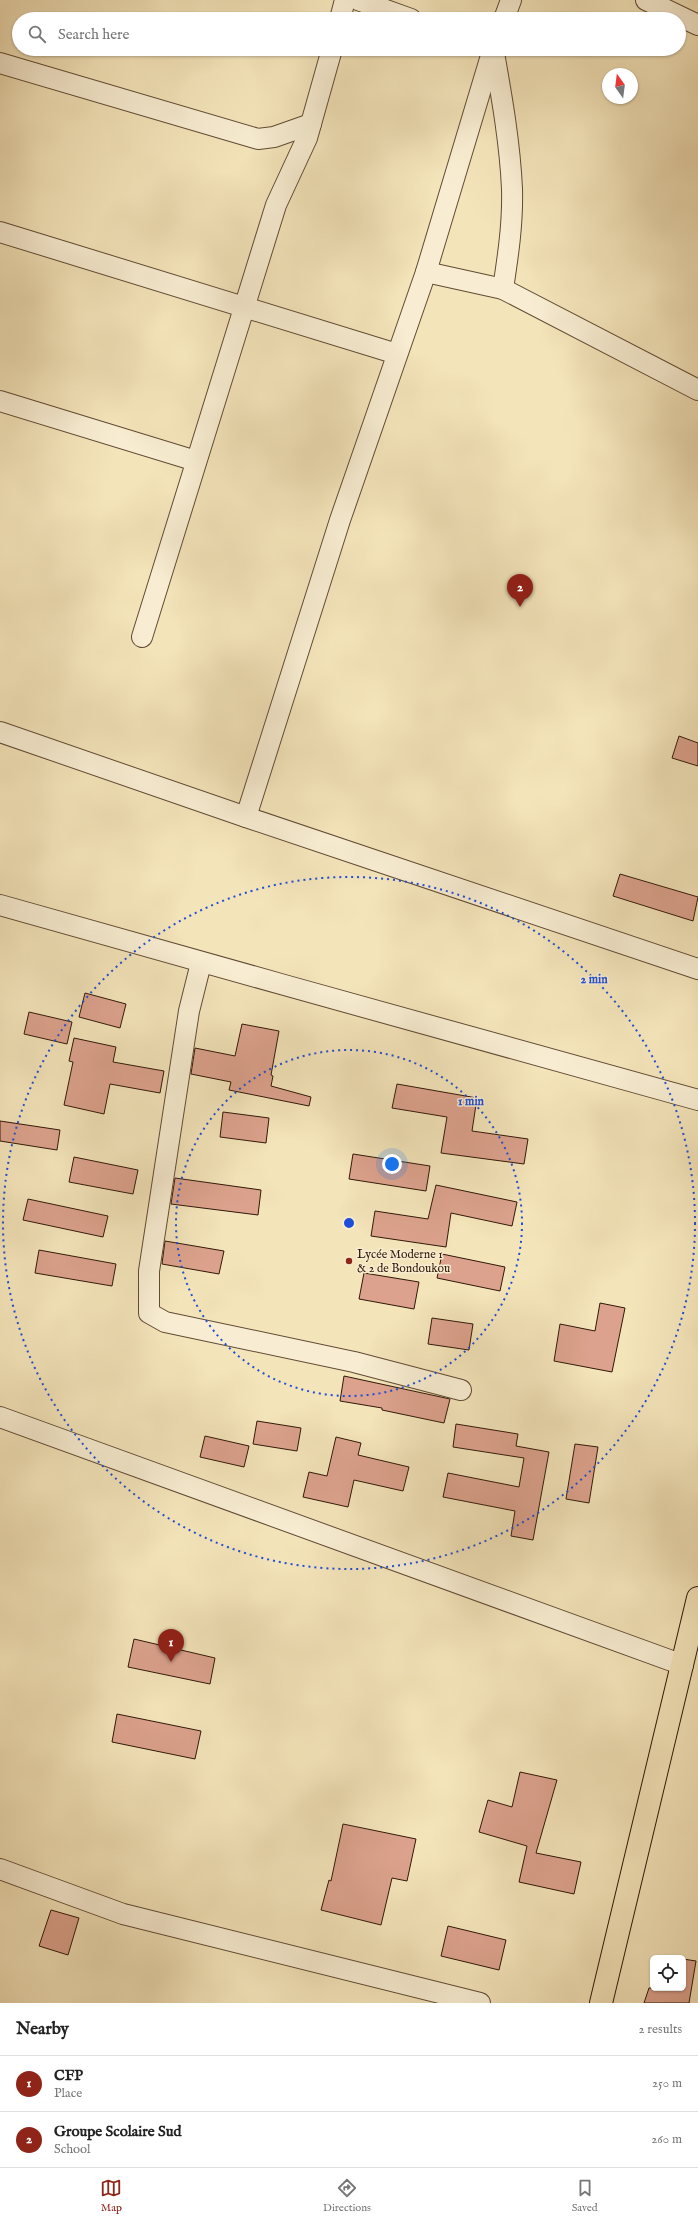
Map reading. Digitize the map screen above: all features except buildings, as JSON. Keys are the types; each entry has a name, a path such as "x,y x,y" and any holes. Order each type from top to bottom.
{"main road":[{"path":"601,2003 698,1598"}],"street":[{"path":"342,12 345,0"},
{"path":"358,0 391,12"},
{"path":"507,12 511,0"},
{"path":"646,0 671,12"},
{"path":"686,19 698,25"},
{"path":"142,637 276,205 307,138 330,56"},
{"path":"246,817 340,520 426,272 492,56"},
{"path":"495,56 502,97 512,189 510,236 503,289"},
{"path":"0,63 258,139 274,137 311,124"},
{"path":"0,232 397,354"},
{"path":"426,272 503,289 698,390"},
{"path":"0,401 196,461"},
{"path":"0,732 246,817 698,969"},
{"path":"0,905 201,963 488,1040 698,1100"},
{"path":"201,963 189,1011 149,1271 149,1313 164,1322 354,1362 461,1390"},
{"path":"0,1417 682,1665"},
{"path":"0,1869 122,1914 480,2003"}],"place":[{"name":"Groupe Scolaire Sud","path":"520,607"},
{"name":"Lycée Moderne 1 & 2 de Bondoukou","path":"349,1261"},
{"name":"CFP","path":"171,1662"}]}
